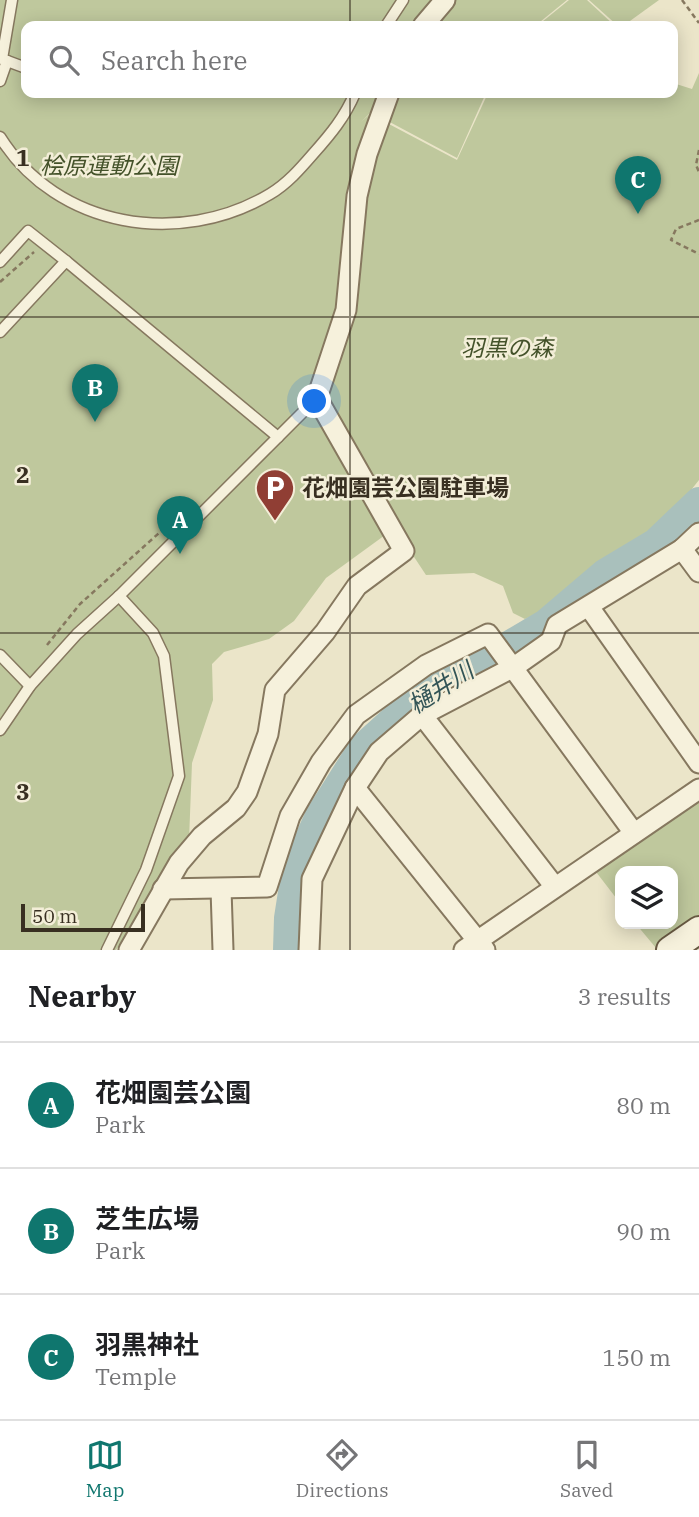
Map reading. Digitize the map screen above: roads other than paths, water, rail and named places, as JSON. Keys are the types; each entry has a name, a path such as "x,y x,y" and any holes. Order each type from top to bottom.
{"street":[{"path":"426,21 445,0"},
{"path":"129,950 163,889 191,848 236,808 247,792 268,734 275,690 325,632 357,586 404,551 317,398 346,310 357,196 367,154 387,98"},
{"path":"309,950 312,879 355,788 379,752 422,715 551,640 557,625 682,550 699,533"},
{"path":"682,550 699,572"},
{"path":"589,607 699,763"},
{"path":"163,889 267,887 290,816 321,762 356,715 426,665 488,634 634,833"},
{"path":"422,715 555,887"},
{"path":"355,788 476,947 555,887 699,789"},
{"path":"221,889 223,950"},
{"path":"670,950 699,930"}],"lane":[{"path":"12,0 2,59 21,66"},
{"path":"389,21 403,0"},
{"path":"0,81 8,61"},
{"path":"0,137 20,164 58,195 96,213 139,225 180,225 209,220 271,194 296,174 337,128 352,98"},
{"path":"0,262 28,231 278,438"},
{"path":"0,331 66,261"},
{"path":"0,730 30,685 77,634 119,596 317,398"},
{"path":"107,950 146,870 179,776 164,656 153,633 119,596"},
{"path":"0,655 30,685"}],"waterway":[{"name":"樋井川","path":"288,950 289,918 297,867 320,816 363,748 415,701 546,624 606,573 656,543 699,502"}],"place":[{"name":"羽黒神社","path":"638,214"},
{"name":"芝生広場","path":"95,422"},
{"name":"花畑園芸公園駐車場","path":"275,522"},
{"name":"花畑園芸公園","path":"180,554"}],"park label":[{"name":"桧原運動公園","path":"109,166"},
{"name":"羽黒の森","path":"507,348"}]}
